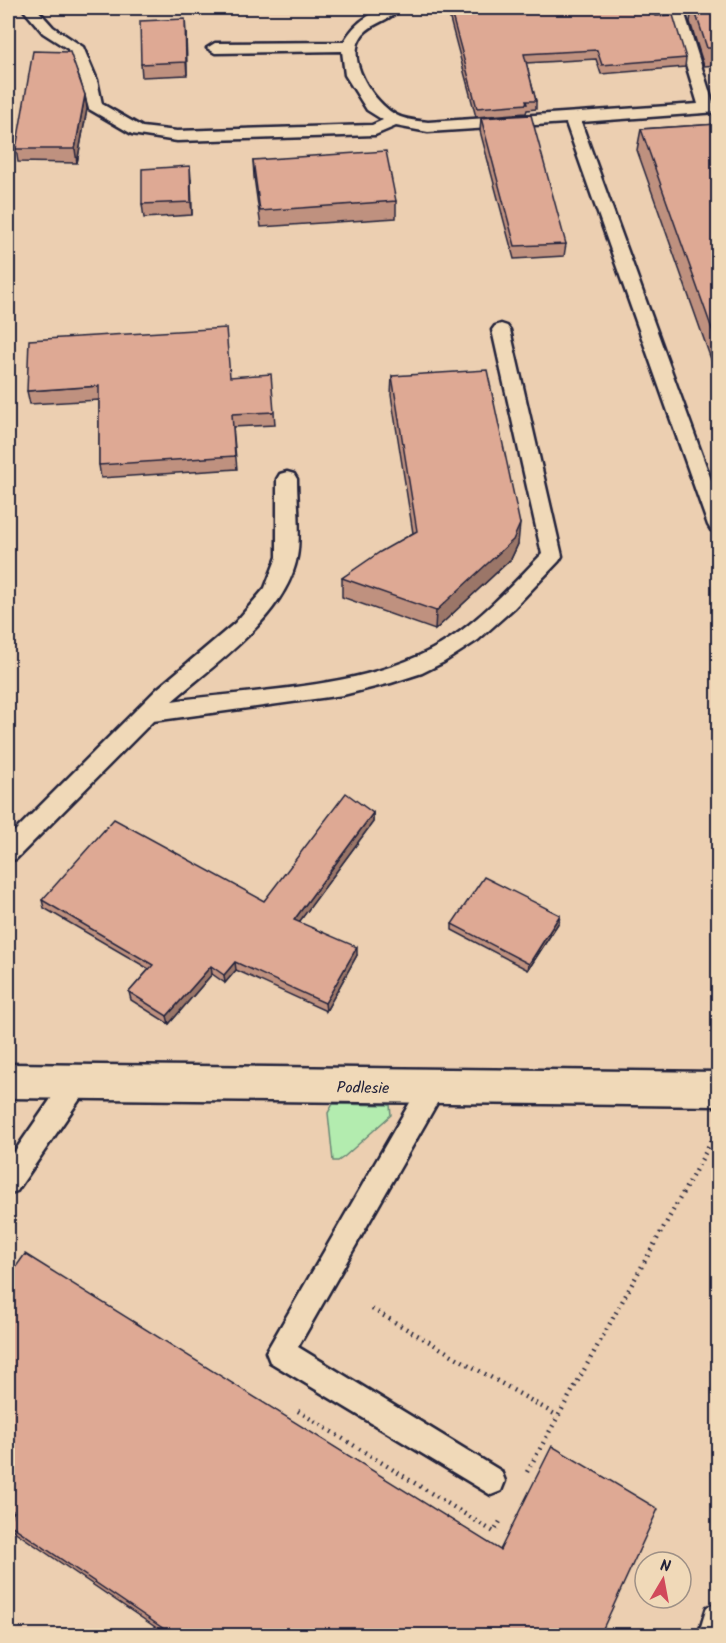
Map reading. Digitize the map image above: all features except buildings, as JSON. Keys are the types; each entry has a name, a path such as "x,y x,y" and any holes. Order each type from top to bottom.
{"street":[{"name":"Podlesie","path":"8,1081 432,1088 718,1089"}],"lane":[{"path":"29,8 48,30 75,47 89,80 95,106 138,131 177,136 278,134 375,130 394,121"},
{"path":"394,8 358,30 349,46 353,75 373,107 394,121 428,128 712,107 676,8"},
{"path":"215,48 349,46"},
{"path":"572,118 718,525"},
{"path":"147,712 323,691 384,679 428,661 457,644 493,616 552,556 501,330"},
{"path":"8,852 147,712 242,628 274,591 287,557 287,479"},
{"path":"8,1182 77,1082"},
{"path":"432,1088 280,1352 491,1481"},
{"path":"713,1635 718,1618"}],"path":[{"path":"526,1474 718,1129"},
{"path":"372,1309 558,1416"},
{"path":"298,1411 494,1532 505,1513"}],"green space":[{"path":"333,1104 390,1105 391,1115 344,1157 333,1161 328,1113"}]}
